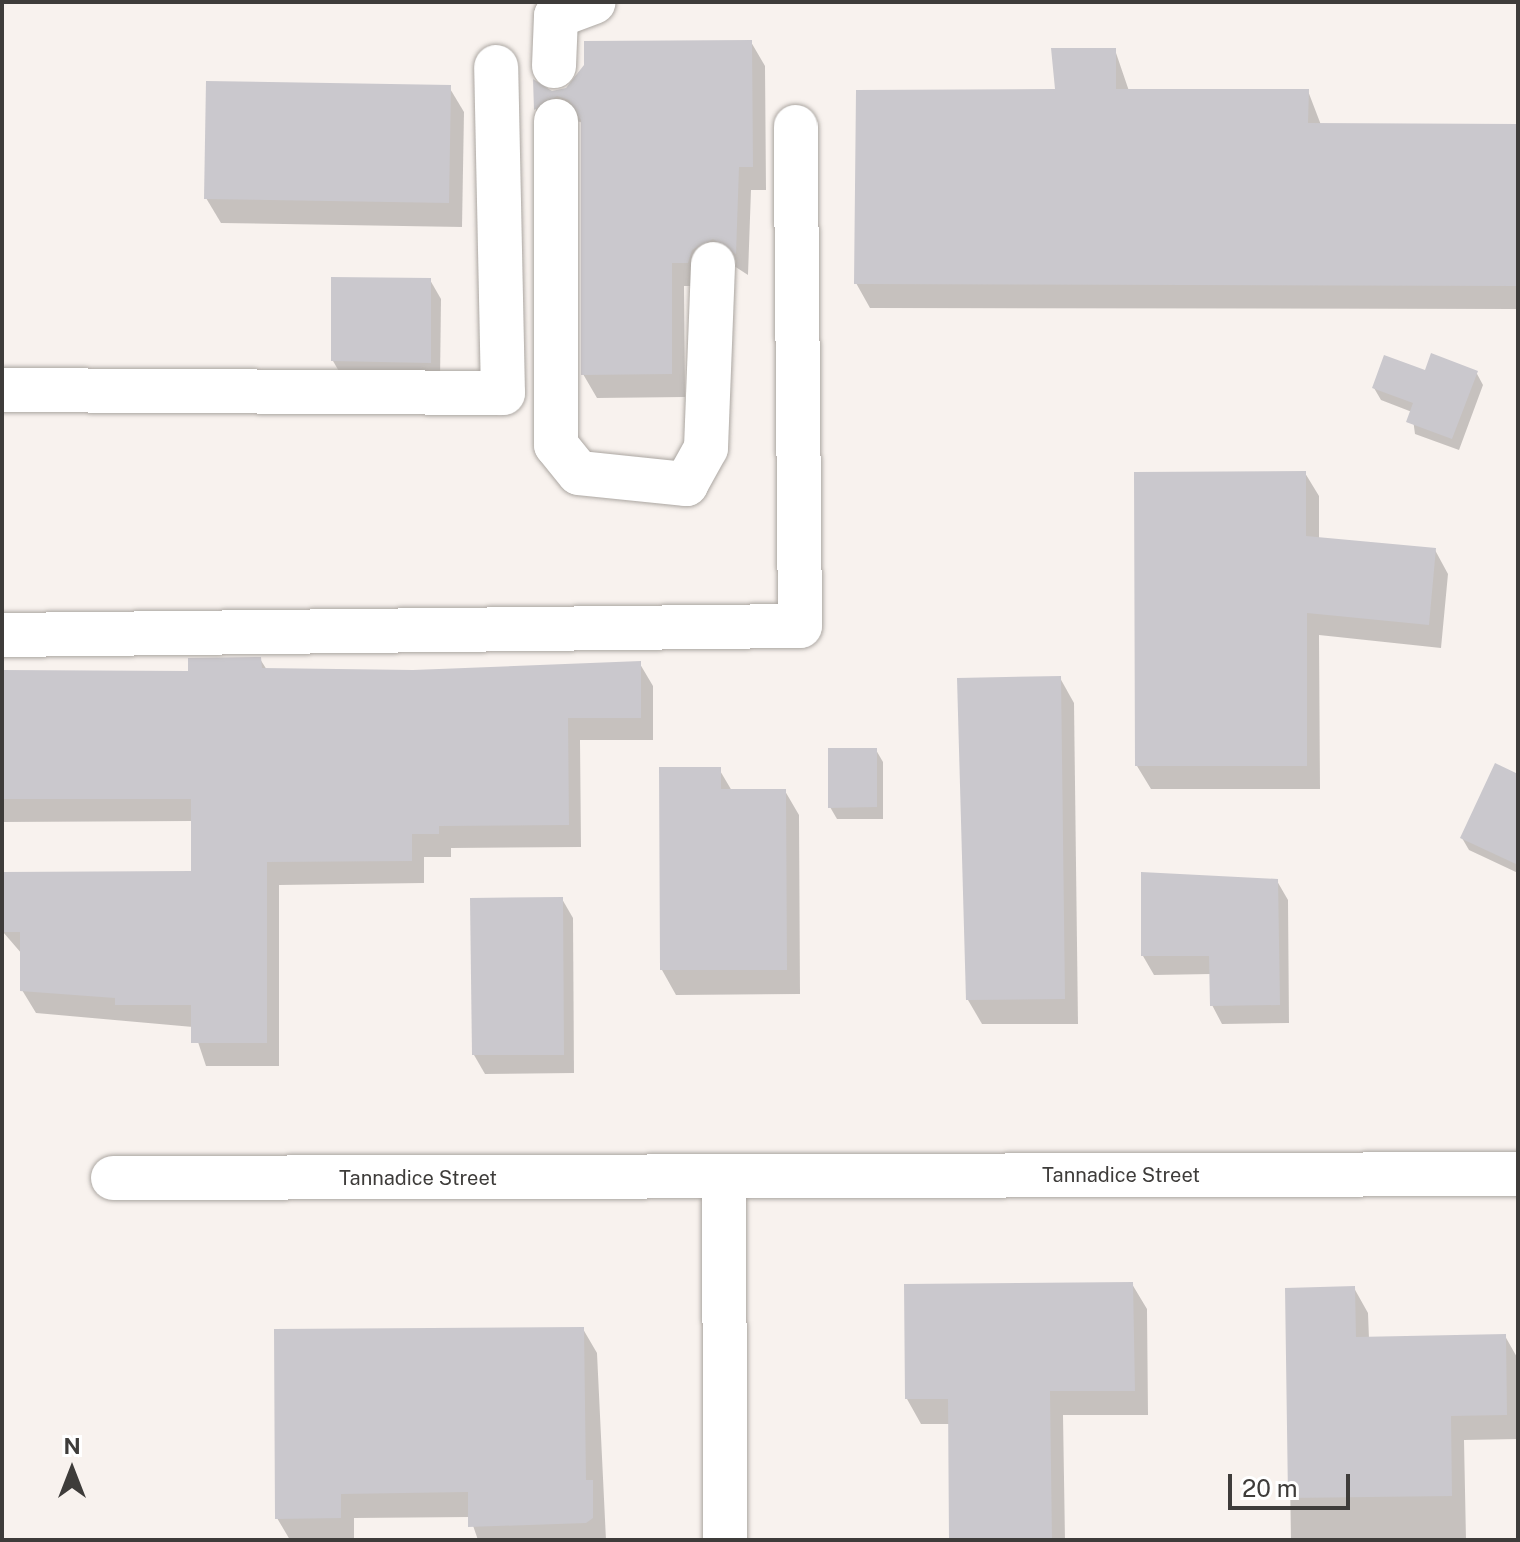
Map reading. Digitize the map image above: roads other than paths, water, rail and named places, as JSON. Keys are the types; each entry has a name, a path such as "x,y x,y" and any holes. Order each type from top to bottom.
{"street":[{"path":"554,66 558,7"},
{"path":"2,390 503,393 496,67"},
{"path":"556,121 556,445 579,473 686,484 706,448 713,264"},
{"path":"2,635 800,626 796,127"},
{"name":"Tannadice Street","path":"113,1178 1518,1174"},
{"path":"724,1177 725,1540"}]}
